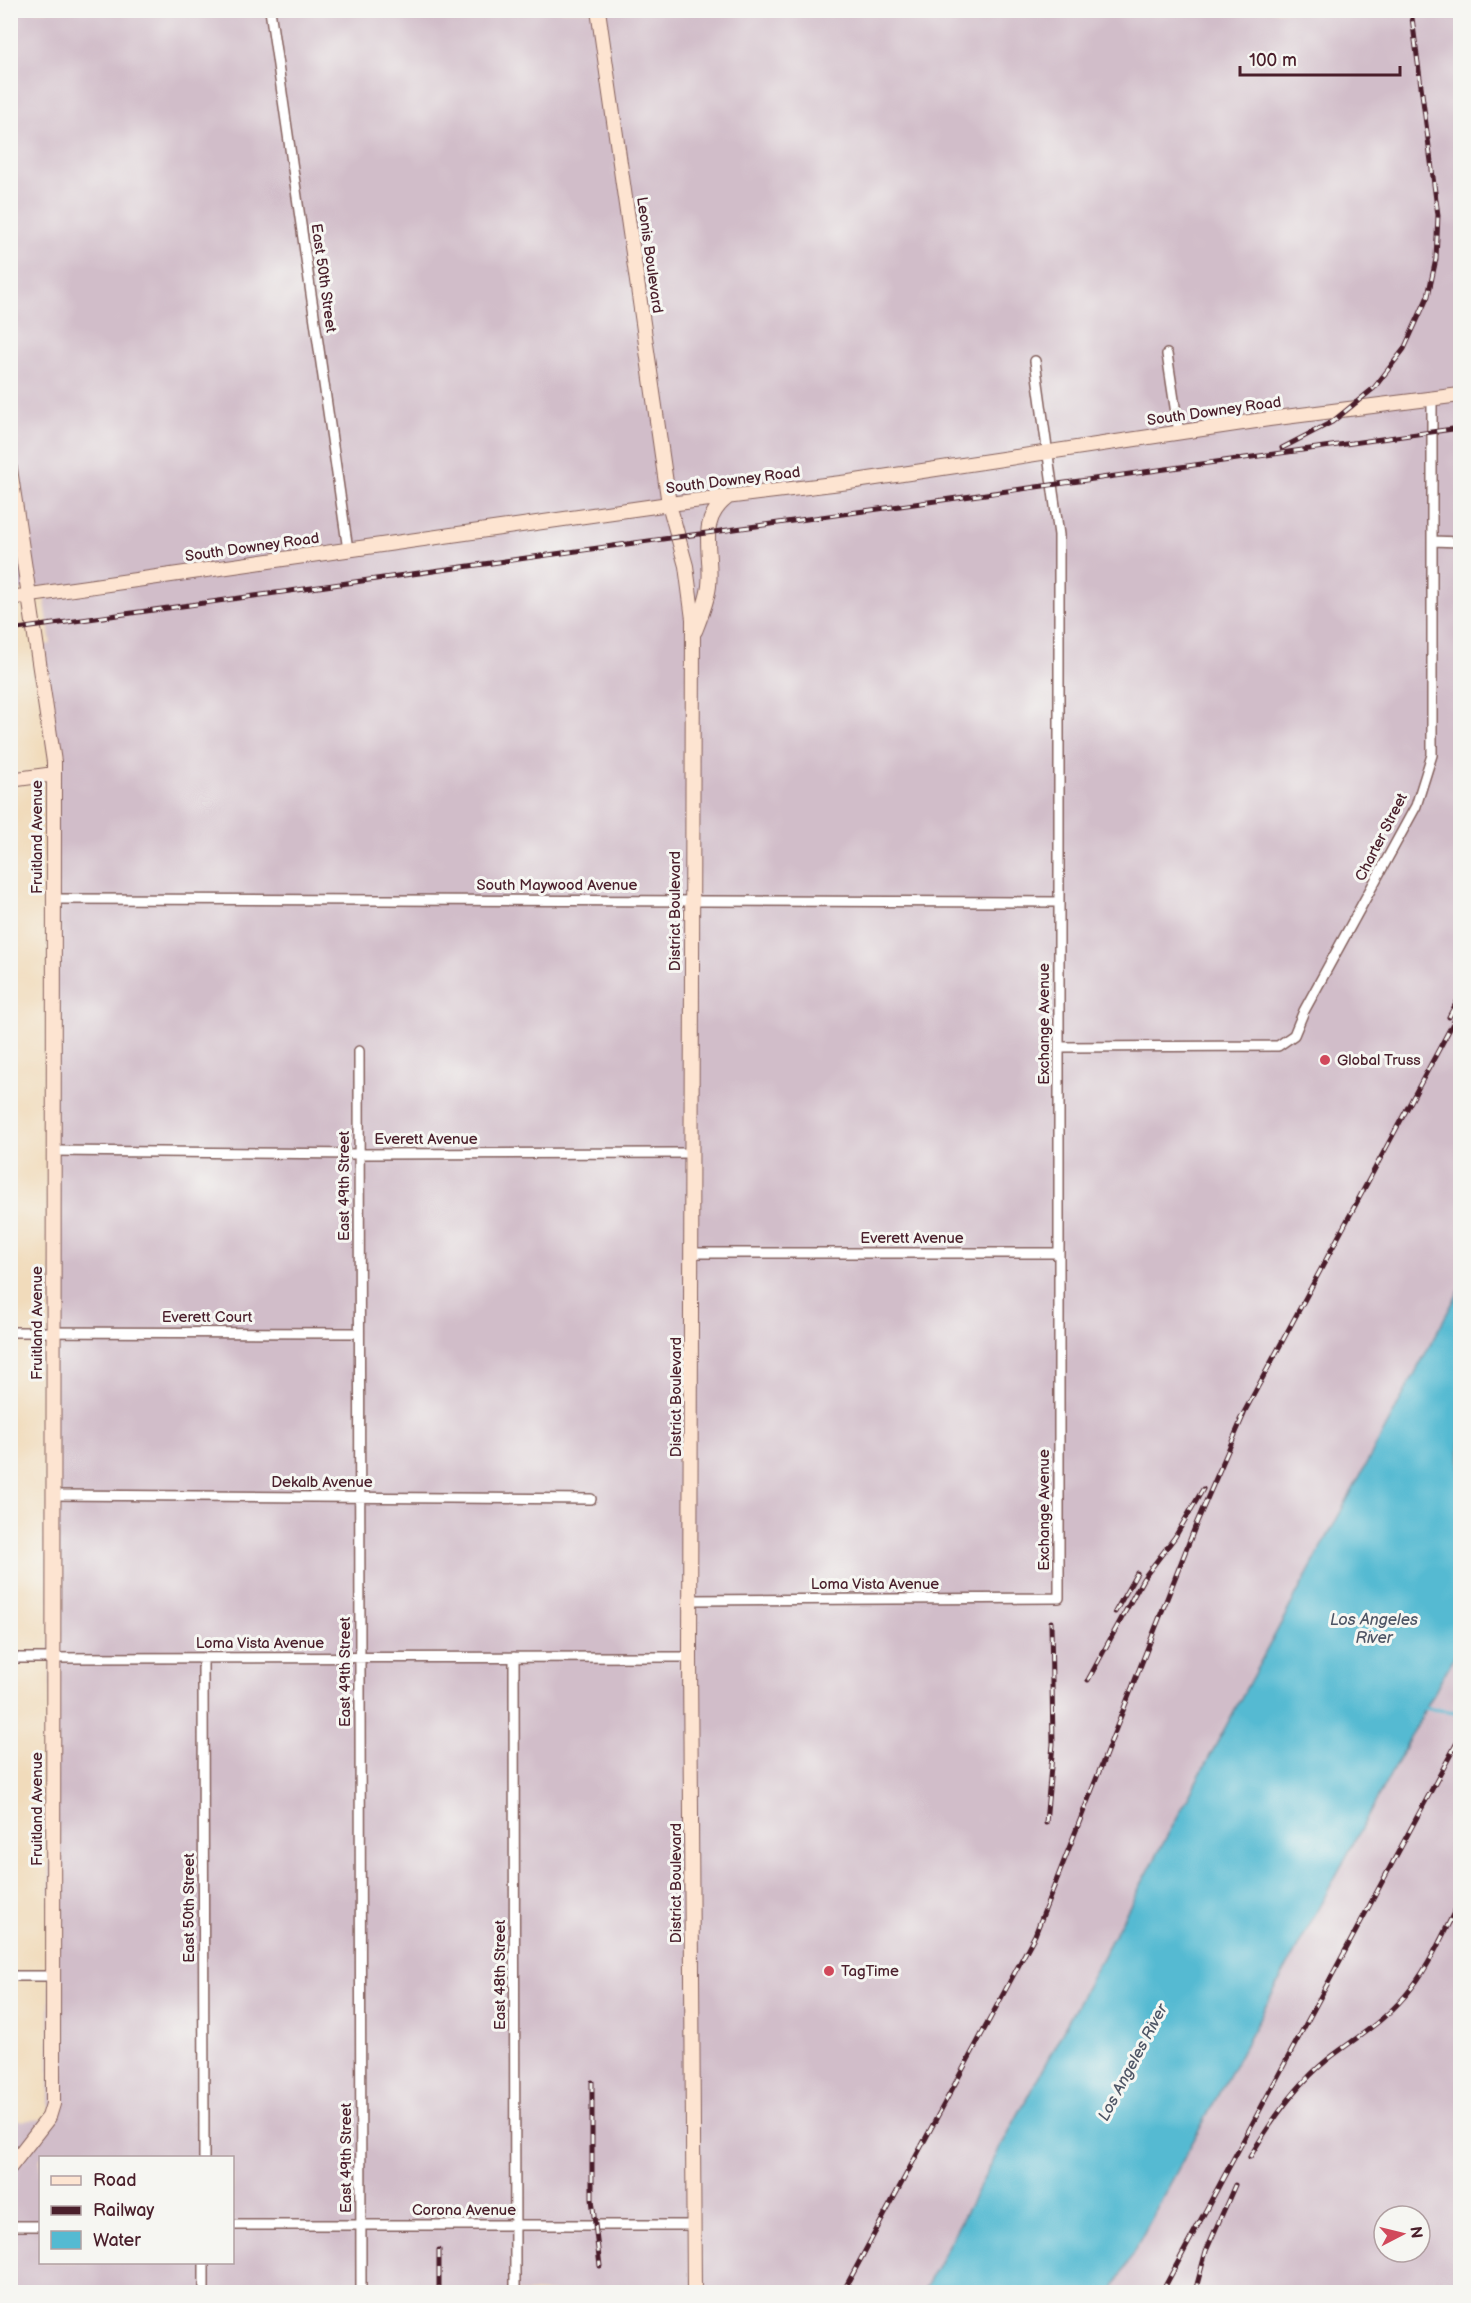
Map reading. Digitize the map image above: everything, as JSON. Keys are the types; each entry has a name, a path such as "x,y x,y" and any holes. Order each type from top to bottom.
{"main road":[{"name":"Leonis Boulevard","path":"598,10 669,504"},
{"name":"South Downey Road","path":"10,598 669,504 849,482 1048,450 1461,395"},
{"name":"Fruitland Avenue","path":"10,469 30,595 54,774 53,2107 49,2117 10,2167"},
{"path":"693,636 703,611 709,584 709,517 717,506 729,497"},
{"name":"District Boulevard","path":"669,504 686,566 693,636 692,1600 690,1657 694,2292"},
{"path":"10,780 54,774"}],"street":[{"name":"East 50th Street","path":"270,10 348,550"},
{"path":"1167,354 1179,434"},
{"name":"Exchange Avenue","path":"1035,361 1059,535 1059,1598"},
{"name":"Charter Street","path":"1059,1047 1270,1047 1278,1046 1294,1035 1416,806 1432,755 1432,399"},
{"path":"1432,541 1461,542"},
{"name":"South Maywood Avenue","path":"54,898 1059,902"},
{"name":"East 49th Street","path":"359,1051 361,2292"},
{"name":"Everett Avenue","path":"54,1150 359,1154 691,1153"},
{"name":"Everett Avenue","path":"693,1253 1059,1253"},
{"path":"10,1332 54,1332"},
{"name":"Everett Court","path":"54,1332 359,1333"},
{"name":"Dekalb Avenue","path":"54,1495 591,1499"},
{"name":"Loma Vista Avenue","path":"692,1600 1059,1598"},
{"name":"East 48th Street","path":"514,1657 515,2292"},
{"name":"Loma Vista Avenue","path":"10,1658 690,1657"},
{"name":"East 50th Street","path":"203,1658 204,2156"},
{"path":"10,1976 53,1976"},
{"name":"Corona Avenue","path":"234,2225 695,2225"},
{"path":"10,2226 39,2226"},
{"path":"204,2264 204,2292"}],"shaded area":[{"path":"11,11 1460,11 1460,2292 11,2292 11,2121 49,2119 53,783 35,647 51,644 43,587 11,592"}],"water":[{"name":"Los Angeles River","path":"1460,1289 1460,1645 1112,2292 923,2292"}],"waterway":[{"path":"1422,1708 1456,1712"}],"railway":[{"path":"1282,448 1332,422 1374,388 1404,349 1428,296 1436,259 1438,215 1411,10"},
{"path":"10,630 1460,428"},
{"path":"1449,1017 1460,996"},
{"path":"1240,1420 1460,1010"},
{"path":"843,2292 1035,1935 1197,1522 1244,1414"},
{"path":"1088,1680 1143,1579 1175,1537 1203,1489"},
{"path":"1115,1612 1137,1573"},
{"path":"1046,1823 1053,1744 1051,1622"},
{"path":"1162,2292 1460,1737"},
{"path":"1250,2157 1275,2117 1304,2081 1327,2060 1377,2023 1405,1996 1428,1963 1460,1901"},
{"path":"592,2082 592,2199 600,2266"},
{"path":"1195,2292 1206,2251 1235,2185"},
{"path":"439,2250 439,2292"}],"place":[{"name":"Global Truss","path":"1325,1060"},
{"name":"TagTime","path":"829,1971"}]}
